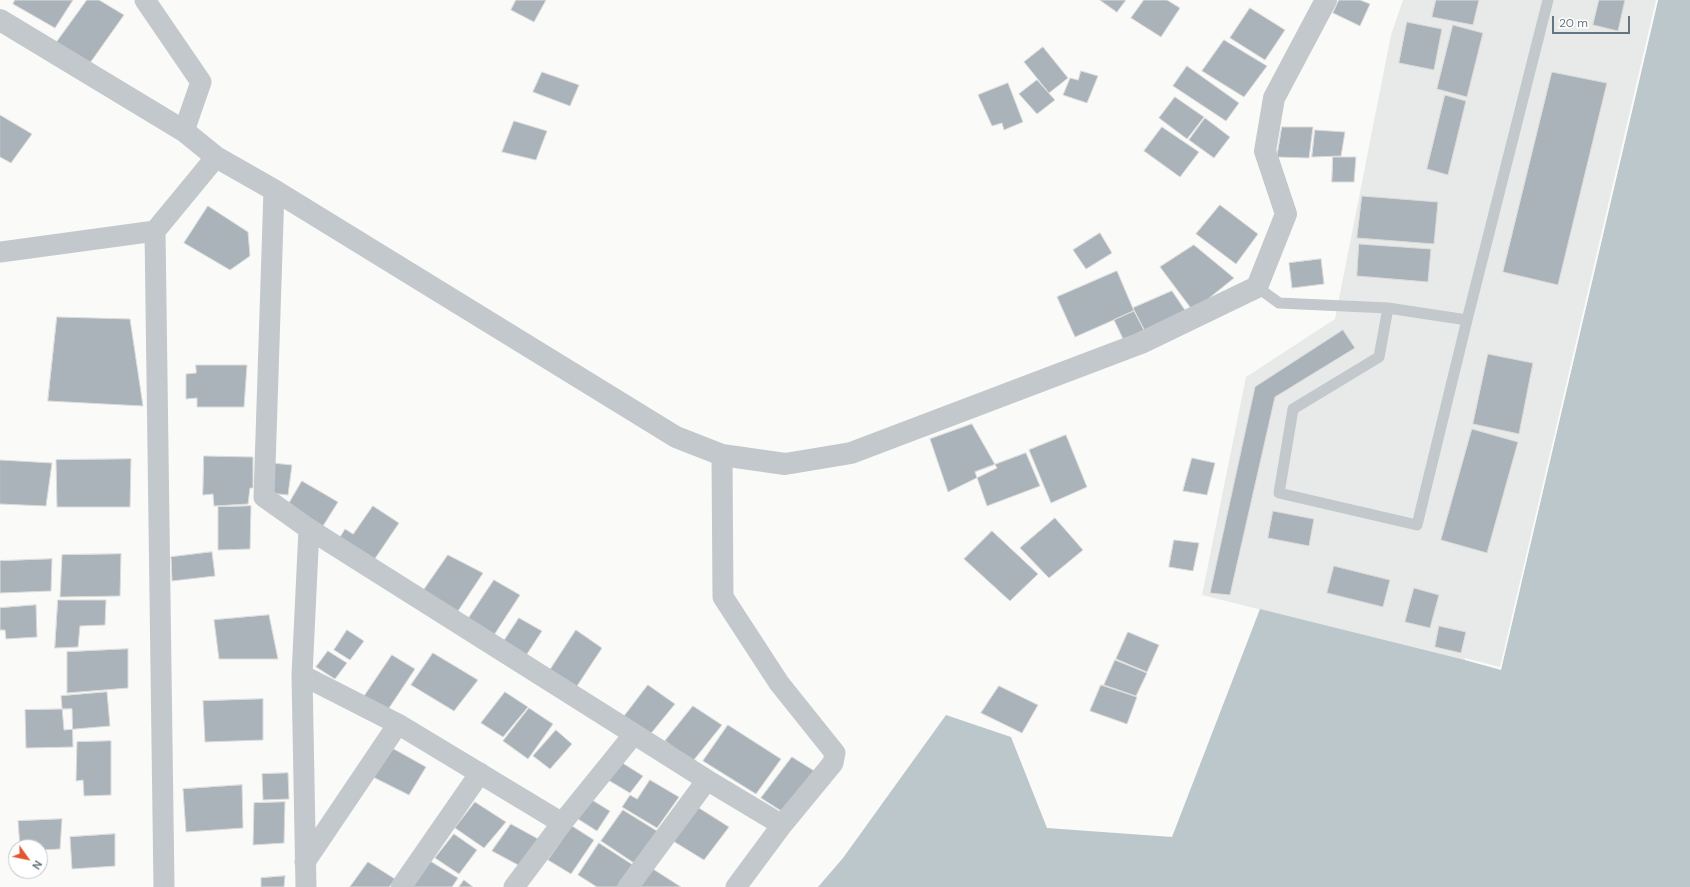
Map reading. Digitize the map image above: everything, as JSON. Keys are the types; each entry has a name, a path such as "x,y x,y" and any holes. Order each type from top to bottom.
{"street":[{"path":"145,0 201,82 184,131"},
{"path":"0,20 184,131 216,157 274,190 676,437 722,455 785,464 851,453 1141,344 1257,287 1286,214 1266,151 1274,98 1326,0"},
{"path":"164,887 155,231 216,157"},
{"path":"274,190 264,497 309,529 707,780 782,825"},
{"path":"0,252 155,231"},
{"path":"722,455 723,597 780,683 835,753 833,763 782,825 736,887"},
{"path":"306,887 302,675 309,529"},
{"path":"302,675 398,724 562,823"},
{"path":"305,862 398,724"},
{"path":"514,887 562,823 634,734"},
{"path":"401,887 480,773"},
{"path":"628,887 707,780"}],"lane":[{"path":"1388,308 1380,357 1293,409 1279,493 1417,525 1466,320 1548,0"},
{"path":"1257,287 1279,303 1388,308 1466,320"}],"shaded area":[{"path":"1403,0 1658,0 1501,670 1202,595 1246,377 1335,319 1391,35"},
{"path":"1658,0 1690,0 1690,887 818,887 843,858 946,715 1011,737 1047,828 1172,837 1260,609 1501,669"}],"pier":[{"path":"1656,0 1658,0 1501,670 1465,660 1465,658 1500,667"}],"building":[{"path":"15,0 73,0 55,28 13,4"},
{"path":"87,0 99,0 124,15 90,63 56,43"},
{"path":"516,0 546,0 534,22 511,10"},
{"path":"1100,0 1126,0 1117,12"},
{"path":"1144,0 1167,0 1180,8 1161,37 1131,18"},
{"path":"1339,0 1360,0 1370,4 1360,26 1333,13"},
{"path":"1436,0 1479,0 1473,25 1432,17"},
{"path":"1599,0 1625,0 1618,31 1593,25"},
{"path":"1250,8 1285,30 1265,60 1230,38"},
{"path":"1407,22 1442,29 1434,70 1399,63"},
{"path":"1453,25 1483,33 1467,97 1437,89"},
{"path":"1224,40 1267,66 1244,97 1202,71"},
{"path":"1043,47 1068,78 1049,93 1024,62"},
{"path":"1187,66 1239,103 1226,121 1173,86"},
{"path":"1081,71 1098,76 1087,103 1063,95 1070,78 1078,80"},
{"path":"542,72 579,85 570,106 533,92"},
{"path":"1552,72 1607,83 1558,285 1503,272"},
{"path":"1037,80 1055,100 1037,114 1019,94"},
{"path":"1008,83 1023,122 1004,130 1002,123 992,126 978,95"},
{"path":"1445,95 1466,101 1448,175 1427,169"},
{"path":"1175,97 1204,117 1187,139 1159,118"},
{"path":"0,115 32,134 11,163 0,157"},
{"path":"1205,118 1230,137 1214,158 1189,140"},
{"path":"514,121 547,131 536,160 502,152"},
{"path":"1162,127 1199,152 1180,177 1144,151"},
{"path":"1282,127 1313,127 1309,158 1277,157"},
{"path":"1315,130 1345,132 1341,156 1312,157"},
{"path":"1333,157 1356,157 1354,182 1332,182"},
{"path":"1362,196 1438,202 1434,244 1357,238"},
{"path":"1220,205 1258,234 1236,264 1196,234"},
{"path":"208,206 248,232 250,256 230,270 184,243"},
{"path":"1100,233 1112,253 1086,269 1073,250"},
{"path":"1359,244 1431,249 1428,282 1357,276"},
{"path":"1194,245 1234,278 1193,311 1160,267"},
{"path":"1321,259 1324,284 1292,288 1289,263"},
{"path":"1117,271 1134,311 1075,337 1057,297"},
{"path":"1172,291 1189,316 1147,335 1133,308"},
{"path":"1134,311 1147,336 1126,345 1114,320"},
{"path":"57,317 130,319 143,406 48,401"},
{"path":"1343,330 1355,348 1275,397 1230,595 1210,593 1255,387"},
{"path":"1488,354 1533,363 1519,434 1473,424"},
{"path":"196,365 247,365 244,407 197,407 197,398 186,399 186,374 196,373"},
{"path":"972,424 997,468 948,492 930,439"},
{"path":"1472,429 1518,442 1487,553 1441,540"},
{"path":"1066,435 1087,487 1051,503 1029,450"},
{"path":"1026,453 1040,486 987,506 975,472"},
{"path":"204,456 253,457 253,488 250,488 248,504 214,506 213,494 203,495"},
{"path":"1192,458 1215,463 1207,495 1183,491"},
{"path":"131,459 130,507 57,507 56,460"},
{"path":"0,460 52,463 46,506 0,504"},
{"path":"272,463 292,465 288,495 269,493"},
{"path":"302,481 338,502 323,526 288,505"},
{"path":"251,506 250,549 218,550 218,507"},
{"path":"373,506 399,523 372,563 337,542 345,529 353,534"},
{"path":"1273,511 1314,519 1309,546 1268,538"},
{"path":"1055,518 1083,550 1049,578 1020,548"},
{"path":"992,531 1038,574 1010,601 964,559"},
{"path":"1174,540 1199,543 1193,571 1169,567"},
{"path":"212,552 215,576 172,581 171,557"},
{"path":"121,554 120,596 60,597 62,555"},
{"path":"448,555 483,573 458,611 423,591"},
{"path":"52,559 51,591 0,593 0,561"},
{"path":"1334,566 1390,580 1383,607 1327,593"},
{"path":"494,580 520,595 494,635 466,622"},
{"path":"1414,588 1439,595 1430,628 1405,622"},
{"path":"58,600 106,600 105,625 80,626 78,647 55,648"},
{"path":"36,605 37,637 6,639 5,630 0,630 0,608"},
{"path":"269,615 278,659 219,659 214,620"},
{"path":"519,618 542,631 523,660 500,647"},
{"path":"1439,626 1466,632 1461,653 1435,647"},
{"path":"347,630 364,641 350,660 334,650"},
{"path":"576,630 602,648 575,689 548,673"},
{"path":"1128,632 1159,645 1147,672 1116,659"},
{"path":"128,649 128,688 67,693 67,652"},
{"path":"328,651 347,663 335,679 316,667"},
{"path":"433,653 478,680 454,711 411,685"},
{"path":"392,655 415,669 387,711 363,698"},
{"path":"1115,660 1147,673 1136,696 1104,685"},
{"path":"648,685 675,704 648,737 622,719"},
{"path":"1101,685 1137,697 1127,724 1090,711"},
{"path":"999,686 1038,705 1022,733 981,713"},
{"path":"107,692 110,726 64,730 61,696"},
{"path":"505,692 528,707 503,737 481,723"},
{"path":"263,699 263,740 205,742 203,701"},
{"path":"693,706 722,725 693,761 665,741"},
{"path":"529,708 553,724 528,759 503,741"},
{"path":"72,709 73,747 26,748 25,710"},
{"path":"728,725 781,759 756,794 703,761"},
{"path":"556,730 572,744 550,769 533,756"},
{"path":"111,741 111,795 84,796 83,780 76,781 77,742"},
{"path":"392,748 426,767 409,795 373,777"},
{"path":"792,757 816,772 786,814 761,798"},
{"path":"621,762 643,776 630,793 608,780"},
{"path":"288,773 289,799 263,800 262,774"},
{"path":"650,780 679,797 657,828 622,807 630,795 637,799"},
{"path":"242,785 243,828 186,832 183,789"},
{"path":"592,800 610,811 597,831 578,819"},
{"path":"285,802 284,843 253,845 254,803"},
{"path":"475,802 506,822 484,848 455,828"},
{"path":"699,808 729,827 704,860 673,841"},
{"path":"623,810 657,831 634,863 601,841"},
{"path":"62,819 60,849 48,850 48,839 19,839 18,821"},
{"path":"511,824 540,840 522,867 492,851"},
{"path":"572,826 594,840 571,874 548,860"},
{"path":"115,834 115,866 72,869 70,837"},
{"path":"454,834 477,850 459,874 435,858"},
{"path":"599,843 633,865 617,887 597,887 578,875"},
{"path":"430,861 458,878 452,887 412,887"},
{"path":"368,862 395,879 389,887 350,887"},
{"path":"653,869 681,887 639,887"},
{"path":"285,876 284,887 261,887 261,878"},
{"path":"464,880 473,887 459,887"}]}
